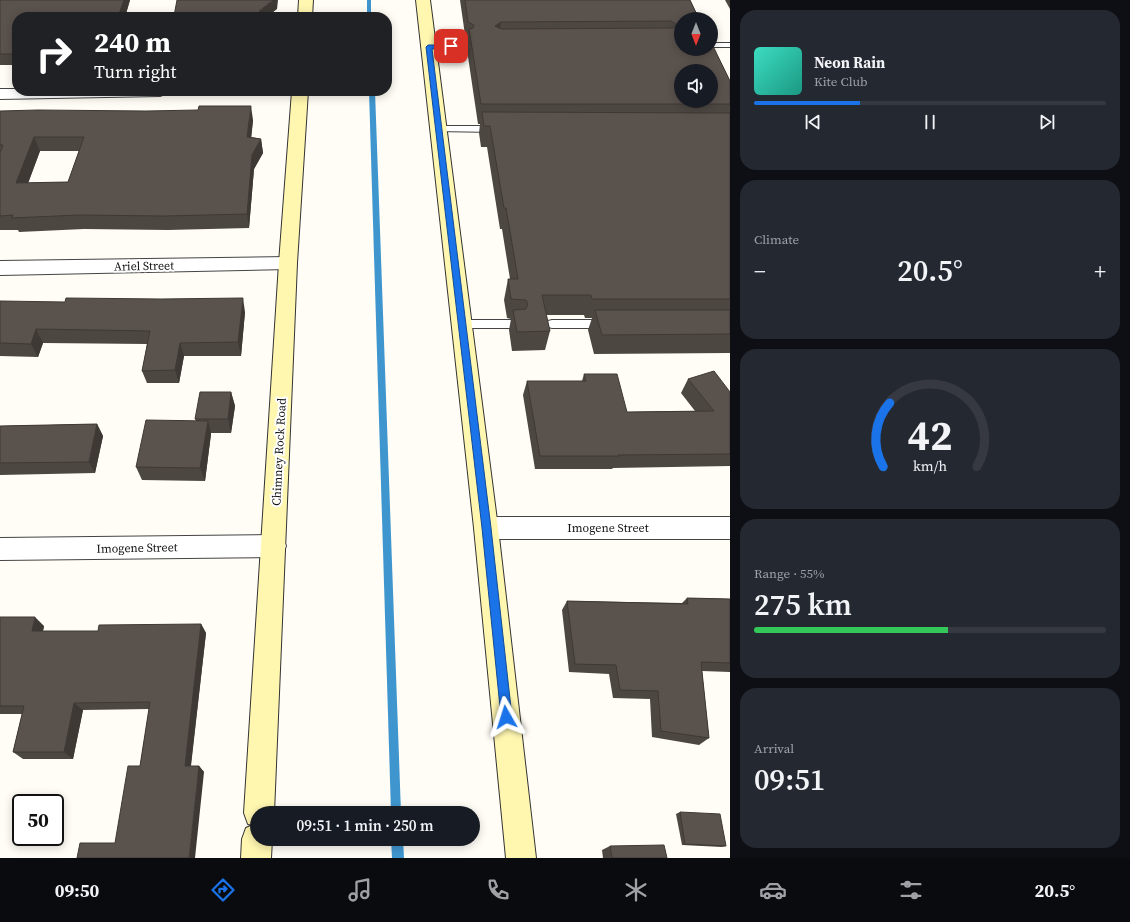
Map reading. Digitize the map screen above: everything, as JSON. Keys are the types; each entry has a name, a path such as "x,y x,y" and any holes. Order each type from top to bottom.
{"main road":[{"path":"305,12 306,0"},
{"path":"423,0 486,528 521,858"},
{"name":"Chimney Rock Road","path":"259,806 288,263 300,96"},
{"path":"256,858 257,846"}],"street":[{"path":"0,94 12,94"},
{"name":"Ariel Street","path":"0,268 288,263"},
{"name":"Imogene Street","path":"486,528 730,528"},
{"name":"Imogene Street","path":"0,549 274,546"}],"lane":[{"path":"718,45 730,45"},
{"path":"428,47 466,46"},
{"path":"438,129 502,129"},
{"path":"462,324 517,324"},
{"path":"552,324 614,324"}],"building":[{"path":"0,0 124,0 120,12 12,12 12,54 0,54"},
{"path":"177,0 273,0 259,11 261,12 175,12"},
{"path":"465,0 690,0 696,12 674,12 674,23 671,21 501,22 495,26 501,29 674,28 674,56 718,56 730,81 730,104 718,104 718,64 674,64 674,104 481,104 469,29 473,28 474,25 468,22"},
{"path":"199,106 251,106 247,137 261,139 252,155 247,214 164,216 79,215 12,218 13,215 0,216 0,153 3,145 0,145 0,111 198,110","holes":["34,137 84,137 68,182 16,183"]},
{"path":"482,112 730,113 730,299 592,299 591,295 542,295 550,331 517,332 513,310 526,309 528,304 526,300 511,299 508,279 518,279 490,126 484,126"},
{"path":"66,298 243,298 238,342 180,343 175,370 142,371 150,331 36,329 31,344 0,343 0,301 65,302"},
{"path":"595,310 730,310 730,334 602,335"},
{"path":"714,371 730,392 730,454 540,456 527,381 586,381 584,374 617,374 627,412 714,411 688,379"},
{"path":"200,392 231,392 228,419 195,419"},
{"path":"146,420 208,421 200,468 136,467"},
{"path":"97,424 89,462 0,463 0,426"},
{"path":"687,598 730,599 730,663 701,662 709,738 661,731 658,691 620,690 616,665 575,664 567,601 688,604"},
{"path":"0,617 35,617 32,631 98,631 99,625 201,624 185,766 199,766 189,858 77,858 80,843 115,843 128,766 140,766 150,702 74,703 64,752 13,752 24,706 0,706"},
{"path":"680,812 720,814 726,846 685,844"},
{"path":"664,845 667,858 612,858 610,846"}],"waterway":[{"path":"369,0 369,12"},
{"path":"372,96 396,806"},
{"path":"397,846 398,858"}],"route":[{"path":"451,46 428,47 486,528 506,717"}]}
